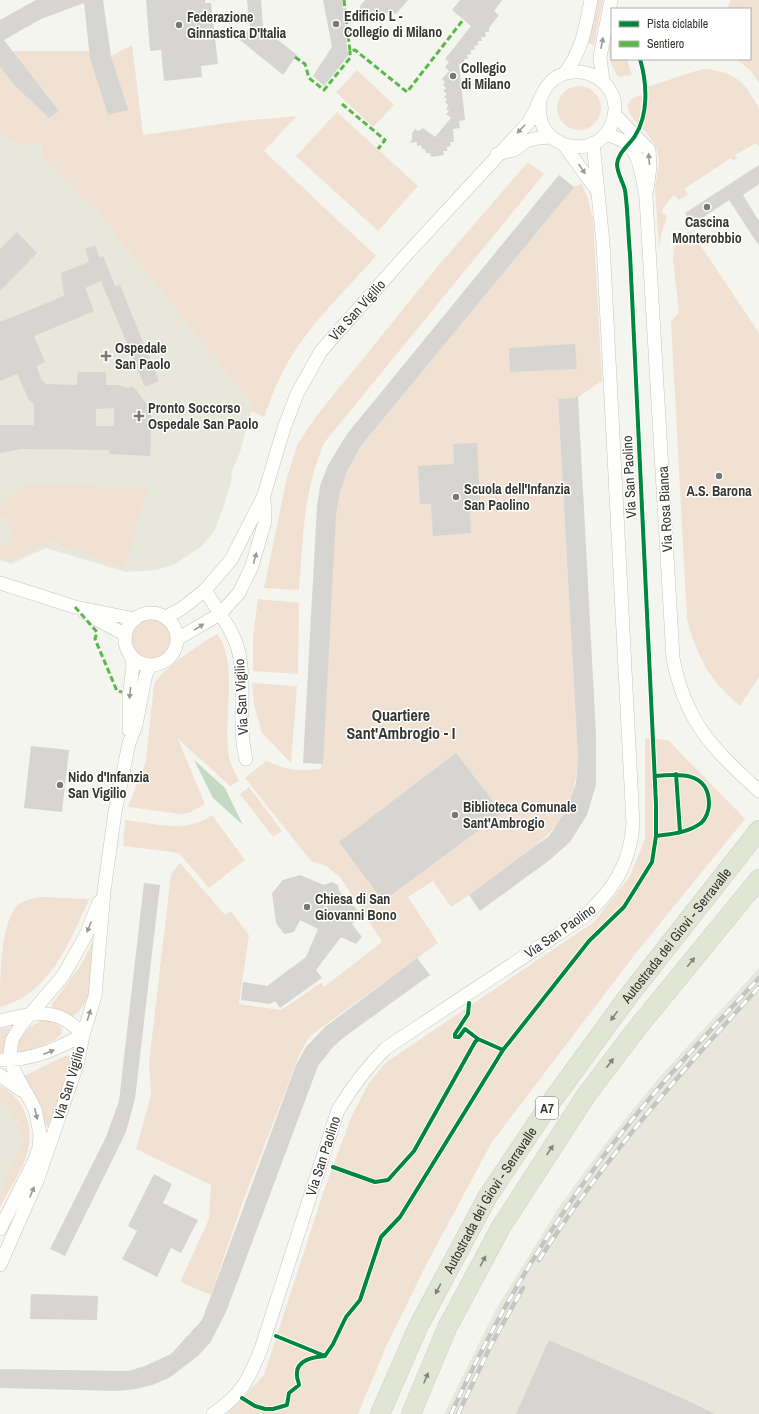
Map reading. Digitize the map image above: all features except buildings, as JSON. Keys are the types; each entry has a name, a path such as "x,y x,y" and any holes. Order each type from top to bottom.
{"highway":[{"name":"Autostrada dei Giovi - Serravalle","path":"380,1414 419,1325 488,1196 549,1105 627,998 759,830"},
{"name":"Autostrada dei Giovi - Serravalle","path":"411,1414 447,1328 502,1227 582,1101 638,1027 755,885"}],"street":[{"name":"Via San Vigilio","path":"565,74 577,55 582,43 591,0"},
{"path":"564,145 580,147 593,143 606,134 612,123 614,114 613,97 603,82 600,57 611,0"},
{"name":"Via San Vigilio","path":"166,617 181,609 205,590 231,560 264,495 284,428 309,371 321,351 406,255 528,123 548,84 565,74 582,72 591,74 603,82"},
{"name":"Via San Vigilio","path":"540,101 540,120 544,128 552,137 564,145"},
{"name":"Via Rosa Bianca","path":"614,114 649,150 650,167 646,197"},
{"name":"Via Rosa Bianca","path":"606,134 623,140 632,150 636,157 646,197 673,650 677,677 685,700 710,743 759,791"},
{"path":"498,154 514,150 526,141 552,137"},
{"name":"Via San Paolino","path":"213,1414 233,1399 249,1380 261,1349 338,1110 352,1086 371,1062 386,1048 584,917 601,901 615,884 628,853 633,824 600,195 593,143"},
{"path":"564,145 600,195"},
{"name":"Via San Vigilio","path":"177,639 220,614 239,593 252,566 265,521 264,495"},
{"path":"0,583 75,607 134,618 148,613 166,617 175,628 177,639 175,648 170,656 163,662 152,665 141,662 131,655 126,646 126,635 128,627 134,618"},
{"name":"Via San Vigilio","path":"205,590 235,640 238,650 242,678 243,745 246,759"},
{"path":"75,607 126,635"},
{"name":"Via San Vigilio","path":"0,1265 37,1181 78,1062 83,1035 95,996 104,891 115,812 129,742 130,697 133,666 131,655"},
{"name":"Via San Vigilio","path":"129,742 136,725 146,672 152,665"},
{"name":"Via San Vigilio","path":"0,1229 25,1181 38,1148 40,1134 35,1109 6,1060 12,1040 21,1024 32,1014 63,976 85,937 104,891"},
{"path":"0,1021 44,1012 57,1016 75,1026 83,1035 42,1055 6,1060"},
{"path":"0,1075 15,1084 27,1095"}],"shaded area":[{"path":"596,0 603,0 594,45 587,43"},
{"path":"731,0 759,0 759,83 751,71 737,60 751,60 751,8 727,8"},
{"path":"611,28 611,60 627,60 632,75 619,77 615,71 612,64 610,57 609,50"},
{"path":"132,45 143,135 241,121 297,116 264,151 376,256 318,320 297,347 281,375 264,417 251,411 253,406 98,213 42,157 41,144 23,145 0,134 0,67 15,86 49,118 59,111 12,51 89,51 108,115 127,110 111,56"},
{"path":"702,69 718,71 732,76 749,91 759,109 759,147 756,143 735,155 737,158 733,161 731,158 684,189 688,194 679,200 674,195 661,212 667,216 659,247 655,190 659,161 654,143 643,129 646,119 647,87"},
{"path":"357,70 394,105 373,127 336,92"},
{"path":"583,86 588,87 595,92 600,99 600,117 595,124 588,129 575,130 570,129 563,124 558,117 557,104 558,99 563,92 570,87"},
{"path":"642,95 639,125 631,116 628,104 635,97"},
{"path":"337,112 418,186 378,231 296,156"},
{"name":"Ospedale San Paolo","path":"0,134 23,145 41,144 42,157 47,160 98,213 253,406 240,452 232,471 231,482 223,509 214,531 202,546 175,564 157,570 126,572 46,548 11,564 0,560"},
{"path":"528,162 544,174 324,443 313,475 307,503 303,532 299,590 264,588 287,477 298,443 318,414 438,266"},
{"path":"582,184 588,199 593,219 602,381 578,397 558,399 578,758 576,778 572,795 559,822 550,833 525,854 451,907 433,881 408,897 438,943 310,1036 301,1051 243,1201 211,1295 180,1282 209,1219 211,1185 136,1149 151,1095 149,1063 171,874 180,863 225,915 231,911 249,935 239,1004 281,1010 321,983 324,987 382,942 341,878 326,866 311,861 245,778 266,761 293,770 321,769 334,515 338,491 354,455 573,187"},
{"name":"A.S. Barona","path":"691,231 759,333 759,677 740,706 712,677 695,645 687,619 671,321 679,313 673,259 674,247"},
{"path":"31,485 147,489 124,568 52,541 9,561 0,558 0,545 7,547 13,531 8,526 9,519 0,516 0,505 21,488"},
{"path":"258,599 299,603 298,674 253,671 253,636"},
{"path":"147,617 155,617 163,620 169,626 172,638 169,650 163,656 155,659 147,659 139,656 133,650 130,642 130,634 133,626 139,620"},
{"path":"217,634 224,646 227,660 229,677 227,731 228,747 230,761 239,781 230,786 178,739 205,804 189,813 181,814 128,807 146,761 154,684 159,677 174,663"},
{"path":"252,683 297,686 291,763 262,733 254,705"},
{"path":"645,738 668,740 745,819 636,953 492,1142 426,1265 386,1347 358,1414 227,1414 264,1375 325,1187 352,1115 369,1083 385,1063 594,922 630,876 645,839"},
{"path":"194,760 225,788 243,825 213,798"},
{"path":"249,787 282,831 273,837 240,794"},
{"path":"212,815 245,860 209,888 179,853 123,846 125,820 158,825 181,826 202,821"},
{"path":"43,897 89,899 66,949 45,978 32,991 17,1000 0,1007 2,956 6,929 10,917 15,908 24,901"},
{"path":"94,939 92,982 86,1002 72,1017 52,1009 52,1004 81,965"},
{"path":"759,968 759,1414 444,1414 496,1309 561,1204 609,1139 657,1080"},
{"path":"42,1020 53,1021 61,1027 62,1034 48,1043 21,1052 18,1049 22,1035 33,1025"},
{"path":"10,1027 4,1054 0,1053 0,1029"},
{"path":"67,1055 72,1057 49,1128 46,1126 43,1115 24,1076"},
{"path":"0,1085 17,1099 23,1108 27,1118 30,1139 23,1166 0,1207 0,1191 24,1137 20,1135 22,1131 15,1127 18,1121 12,1117 13,1112 6,1109 7,1107 0,1103"},
{"path":"0,1103 8,1107 6,1109 13,1112 24,1137 0,1191"}],"railway":[{"path":"451,1414 483,1347 519,1282 580,1188 639,1111 759,978"},
{"path":"539,1260 589,1187 643,1119 671,1085 759,987"},
{"path":"458,1414 491,1345 523,1288"}],"marked path":[{"path":"344,0 350,51 355,50 407,92 463,20"},
{"path":"295,57 305,64 309,78 324,90 350,58 350,51"},
{"path":"342,104 385,140 378,149"},
{"path":"75,607 97,632 95,639 117,691 122,692"}],"cycle path":[{"path":"276,1336 325,1356 333,1344 346,1317 360,1300 381,1237 400,1217 503,1050 589,941 624,907 652,862 656,836 656,804 630,254 625,190 617,164 619,156 635,136 643,118 645,108 645,88 640,60"},
{"path":"676,774 680,832"},
{"path":"655,776 682,775 698,780 704,785 708,793 709,804 708,812 701,823 691,829 656,836"},
{"path":"469,1003 468,1014 455,1034 455,1037 459,1037 465,1029 478,1039"},
{"path":"333,1167 375,1182 388,1180 414,1151 475,1042 478,1039 503,1050"},
{"path":"242,1398 255,1406 265,1409 273,1409 287,1405 289,1393 299,1385 297,1376 299,1366 306,1360 325,1356"}],"place":[{"name":"Edificio L - Collegio di Milano","path":"336,24"},
{"name":"Federazione Ginnastica D'Italia","path":"179,25"},
{"name":"Collegio di Milano","path":"453,76"},
{"name":"Cascina Monterobbio","path":"707,207"},
{"name":"Ospedale San Paolo","path":"106,356"},
{"name":"Pronto Soccorso Ospedale San Paolo","path":"139,416"},
{"name":"A.S. Barona","path":"719,476"},
{"name":"Scuola dell'Infanzia San Paolino","path":"456,497"},
{"name":"Nido d'Infanzia San Vigilio","path":"60,785"},
{"name":"Biblioteca Comunale Sant'Ambrogio","path":"455,815"},
{"name":"Chiesa di San Giovanni Bono","path":"307,907"}],"district":[{"name":"Quartiere Sant'Ambrogio - I","path":"401,724"}]}
